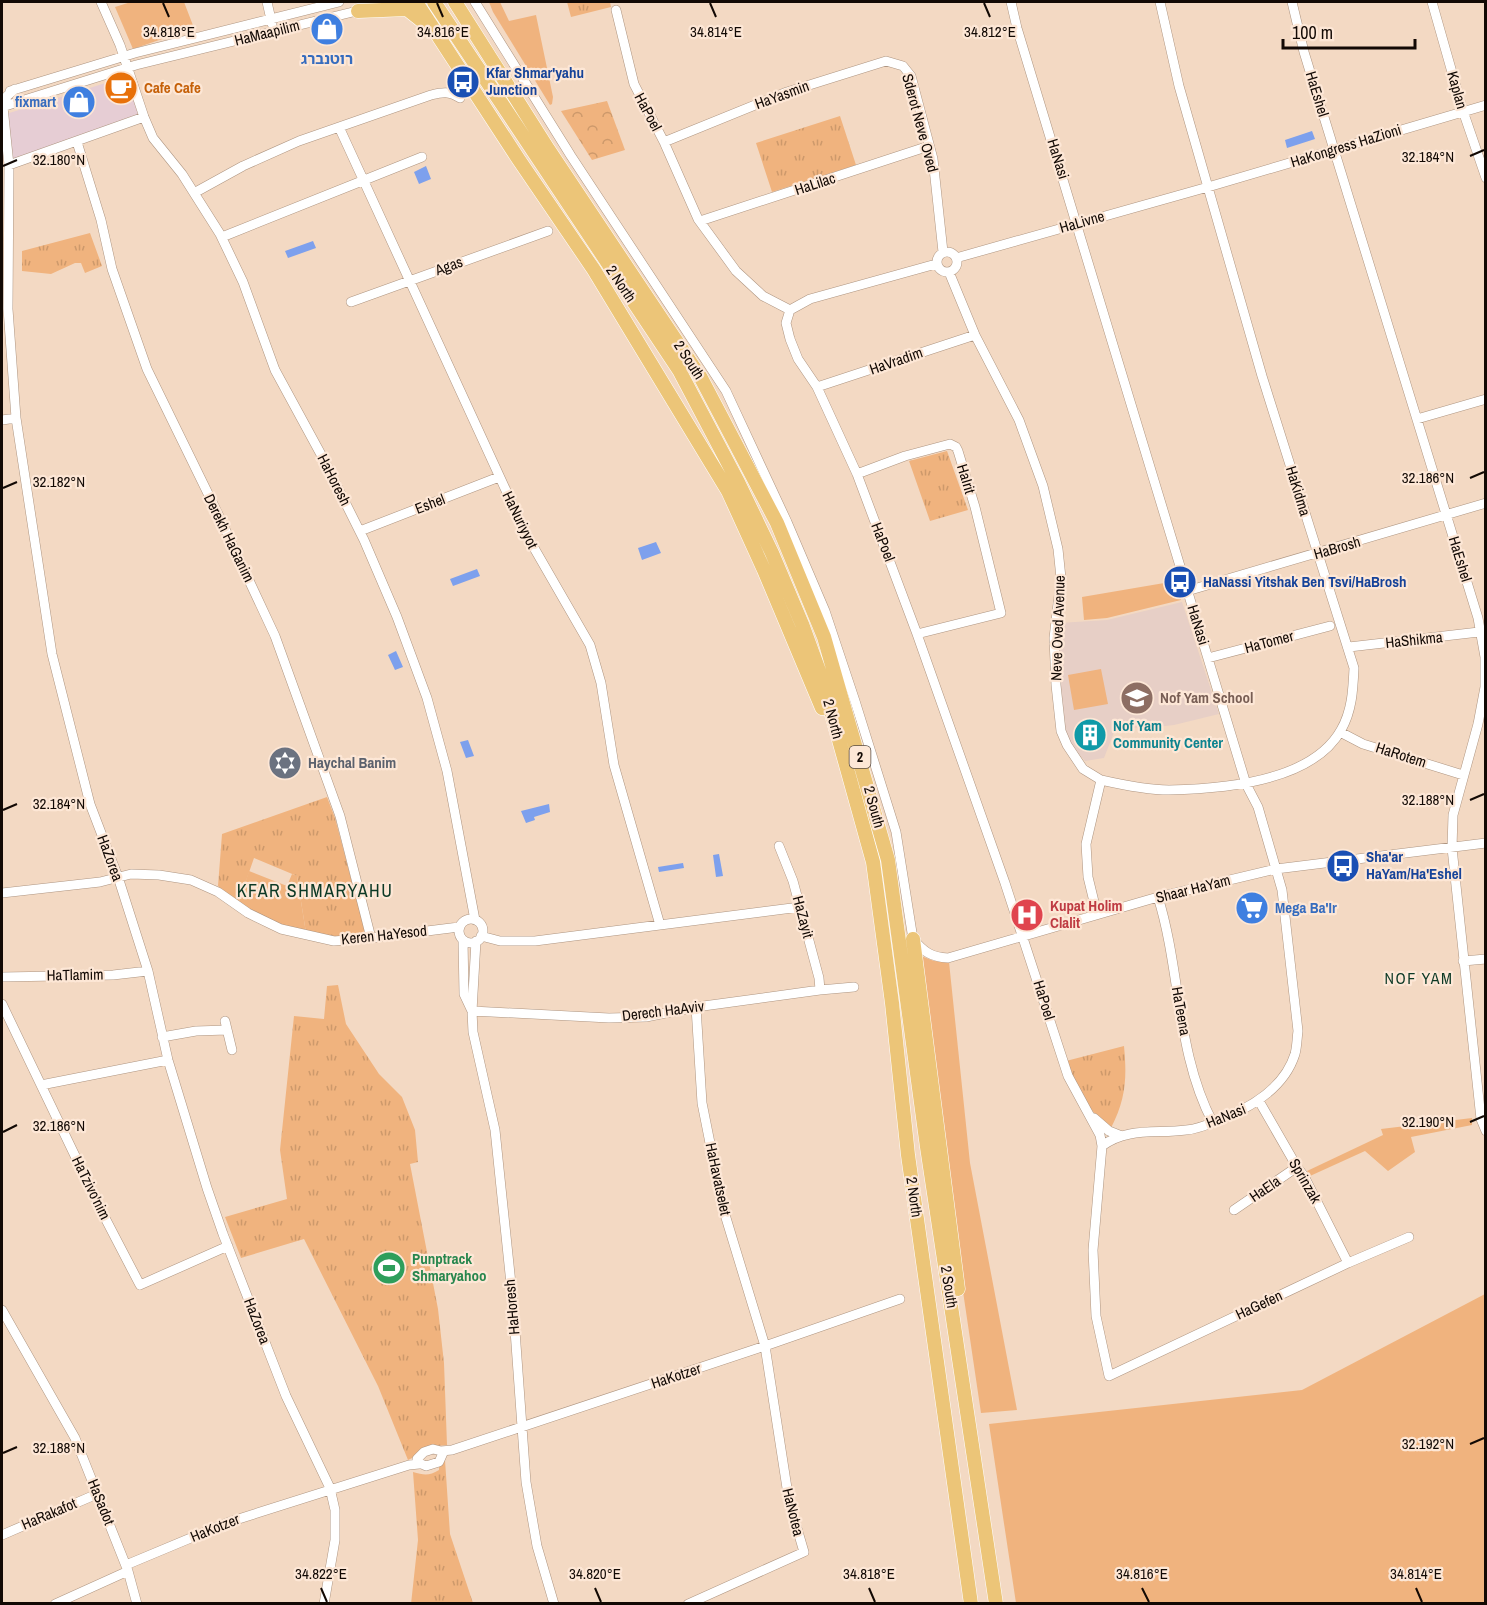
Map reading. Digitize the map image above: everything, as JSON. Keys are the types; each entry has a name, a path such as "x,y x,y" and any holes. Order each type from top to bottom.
{"highway":[{"path":"416,2 594,270 728,491 764,570 846,767"},
{"name":"2 North","path":"434,2 678,370 708,423 772,553 822,679 873,861 892,1003 908,1155 972,1604"},
{"name":"2 South","path":"455,2 548,149 702,378 777,523 824,637 888,860 927,1147 996,1604"},
{"path":"358,11 406,9 439,36"},
{"path":"913,939 971,1385 977,1470"}],"street":[{"name":"HaHoresh","path":"101,2 153,138 182,174 222,237 243,282 275,370 360,531 398,620 427,698 447,771 475,920"},
{"path":"266,33 271,27 272,19 267,2"},
{"name":"HaMaapilim","path":"2,94 123,56 339,2"},
{"name":"HaMaapilim","path":"2,107 127,68 394,2"},
{"path":"475,2 571,156 726,391 787,522 825,611 896,832 913,939"},
{"path":"482,2 486,18"},
{"name":"HaNasi","path":"1011,2 1187,591 1246,784 1258,807 1282,890 1298,1031 1296,1053 1284,1077 1250,1107 1213,1123 1188,1130 1119,1135"},
{"name":"HaKidma","path":"1101,780 1168,790 1246,784 1294,769 1323,752 1340,732 1351,706 1354,668 1262,376 1179,86 1160,2"},
{"name":"HaEshel","path":"1292,2 1304,52 1446,515 1482,618 1479,632 1485,657 1485,687 1478,724 1453,815 1452,848 1481,1119 1485,1131"},
{"name":"Kaplan","path":"1432,2 1485,178"},
{"name":"HaPoel","path":"616,10 634,84 664,142 700,221 736,271 763,296 790,310 786,323 790,339 798,359 817,387 857,474 917,634 1024,936 1068,1076 1100,1135 1102,1146 1093,1250 1096,1316 1109,1376"},
{"name":"HaYasmin","path":"664,142 787,92 886,61 903,66"},
{"name":"Sderot Neve Oved","path":"903,66 911,75 933,159 943,252"},
{"path":"2,107 7,96 15,89"},
{"path":"194,193 252,162 299,141 431,95 444,92 452,93 460,98"},
{"name":"HaKongress HaZioni","path":"1208,187 1485,105"},
{"name":"HaZorea","path":"2,107 9,165 8,309 16,418 52,654 90,804 118,877 148,971 168,1060 207,1188 286,1396 330,1488 335,1510 335,1540 324,1604"},
{"path":"9,165 144,117"},
{"name":"HaNuriyyot","path":"339,128 537,557 590,645 601,683 614,765 660,925"},
{"name":"Derekh HaGanim","path":"77,142 101,220 112,269 147,369 275,636 340,816 371,938"},
{"name":"HaLilac","path":"700,221 930,146"},
{"path":"222,237 422,157"},
{"name":"HaLivne","path":"956,258 1208,187"},
{"name":"Agas","path":"351,302 548,231"},
{"path":"943,252 952,253 956,258 956,266 949,272 940,270 936,264 943,252"},
{"path":"790,310 810,299 936,264"},
{"name":"Neve Oved Avenue","path":"949,272 975,334 1020,420 1043,486 1058,549 1061,578 1054,638 1061,731 1083,770 1101,780"},
{"name":"HaVradim","path":"817,387 975,334"},
{"path":"1417,419 1485,399"},
{"path":"2,420 16,418"},
{"name":"HaIrit","path":"857,474 905,456 950,444 956,447 975,507 1000,613 917,634"},
{"name":"Eshel","path":"360,531 499,477"},
{"name":"HaBrosh","path":"1187,591 1485,503"},
{"name":"HaTomer","path":"1208,658 1330,626"},
{"name":"HaShikma","path":"1349,647 1479,632"},
{"name":"HaRotem","path":"1340,732 1363,744 1463,775"},
{"path":"1098,914 1088,877 1086,844 1101,780"},
{"name":"Shaar HaYam","path":"913,939 922,951 934,957 948,958 1158,897 1276,869 1485,843"},
{"name":"HaZayit","path":"779,846 793,881 819,978 820,990"},
{"name":"Keren HaYesod","path":"2,893 100,882 131,874 159,875 191,880 218,892 248,913 281,929 334,941 459,927"},
{"name":"HaTeena","path":"1158,897 1168,929 1194,1080 1213,1123"},
{"path":"479,939 482,928 475,920 466,920 459,927 459,935 463,940 469,942 479,939 535,941 800,908"},
{"name":"HaHoresh","path":"479,939 472,1011 473,1032 495,1130 513,1303 520,1427 526,1482 537,1546 554,1604"},
{"name":"HaHoresh","path":"463,940 464,994 472,1011"},
{"path":"1463,961 1485,959"},
{"name":"HaTlamim","path":"2,977 113,975 148,971"},
{"name":"Derech HaAviv","path":"472,1011 609,1018 646,1017 696,1007 854,987"},
{"name":"HaTzivo'nim","path":"2,1004 103,1214 140,1285 228,1246"},
{"name":"HaHavatselet","path":"696,1007 702,1103 721,1196 765,1346"},
{"path":"162,1037 226,1026 232,1050"},
{"path":"40,1085 168,1060"},
{"name":"Sprinzak","path":"1259,1101 1311,1189 1348,1263"},
{"name":"HaPoel","path":"1090,1115 1109,1131 1119,1135"},
{"path":"1102,1146 1119,1135"},
{"name":"HaEla","path":"1234,1210 1297,1167"},
{"name":"HaGefen","path":"1109,1376 1348,1263 1409,1237"},
{"name":"HaKotzer","path":"442,1453 900,1299"},
{"name":"HaSadot","path":"2,1310 75,1438 127,1568 137,1604"},
{"name":"HaNotea","path":"688,1604 804,1552 789,1501 765,1346"},
{"path":"433,1449 442,1453 439,1462 435,1464 426,1466 415,1463 424,1452 433,1449"},
{"name":"HaKotzer","path":"56,1604 127,1568 229,1522 330,1488 415,1463"},
{"name":"HaRakafot","path":"2,1534 97,1494"}],"shaded area":[{"path":"125,77 139,116 12,162 6,114"},
{"name":"Nof Yam School","path":"1182,602 1219,714 1174,725 1148,728 1116,727 1104,758 1085,761 1070,744 1064,730 1057,641 1059,623 1107,620"}],"green space":[{"path":"131,2 184,2 194,28 133,49 115,7"},
{"path":"489,2 500,2 509,21 536,15 553,97 552,104 550,105"},
{"path":"567,2 610,2 611,7 571,17"},
{"path":"607,101 625,150 592,160 561,111"},
{"path":"840,116 856,165 772,192 756,143"},
{"path":"90,233 102,266 85,273 81,263 75,263 51,274 22,271 22,251"},
{"path":"947,451 968,510 930,521 909,461"},
{"path":"1176,581 1181,600 1107,618 1084,620 1082,597"},
{"path":"1101,669 1108,704 1074,710 1068,675"},
{"path":"327,797 335,818 366,935 333,937 306,933 297,876 254,858 238,904 218,886 222,834"},
{"path":"249,871 287,886 292,874 297,876 306,933 281,926 238,904"},
{"path":"921,956 934,961 949,962 970,1163 1017,1410 981,1413 945,1170"},
{"path":"338,985 346,1024 379,1074 402,1097 415,1130 418,1162 410,1164 438,1309 444,1363 447,1445 437,1446 408,1460 378,1386 304,1239 241,1258 225,1217 287,1199 280,1150 294,1016 324,1019 327,986"},
{"path":"1124,1046 1124,1088 1120,1107 1111,1128 1081,1097 1066,1061"},
{"path":"1472,1118 1472,1125 1411,1137 1415,1152 1388,1171 1365,1151 1310,1176 1307,1171 1383,1135 1381,1129"},
{"path":"1485,1294 1485,1603 1016,1603 989,1424 1302,1390"},
{"path":"445,1460 450,1534 473,1603 411,1604 418,1540 413,1472 432,1473 439,1470 439,1465"}],"water":[{"path":"1312,131 1315,139 1287,148 1285,140"},
{"path":"426,166 431,179 419,184 414,172"},
{"path":"313,241 316,248 288,258 285,251"},
{"path":"656,542 661,553 642,560 638,548"},
{"path":"477,569 480,576 453,586 450,579"},
{"path":"396,651 403,667 395,670 388,655"},
{"path":"468,740 474,756 466,758 460,742"},
{"path":"549,804 550,812 534,817 535,820 526,823 521,811"},
{"path":"719,854 723,876 716,877 713,855"},
{"path":"683,863 684,868 659,872 658,867"}],"place":[{"name":"רוטנברג","path":"327,29"},
{"name":"Kfar Shmar'yahu Junction","path":"463,82"},
{"name":"Cafe Cafe","path":"121,88"},
{"name":"fixmart","path":"79,102"},
{"name":"HaNassi Yitshak Ben Tsvi/HaBrosh","path":"1180,582"},
{"name":"Nof Yam School","path":"1137,698"},
{"name":"Nof Yam Community Center","path":"1090,735"},
{"name":"Haychal Banim","path":"285,763"},
{"name":"Sha'ar HaYam/Ha'Eshel","path":"1343,866"},
{"name":"Mega Ba'Ir","path":"1252,908"},
{"name":"Kupat Holim Clalit","path":"1027,915"},
{"name":"Punptrack Shmaryahoo","path":"389,1268"}],"district":[{"name":"KFAR SHMARYAHU","path":"315,891"},
{"name":"NOF YAM","path":"1419,978"}]}
